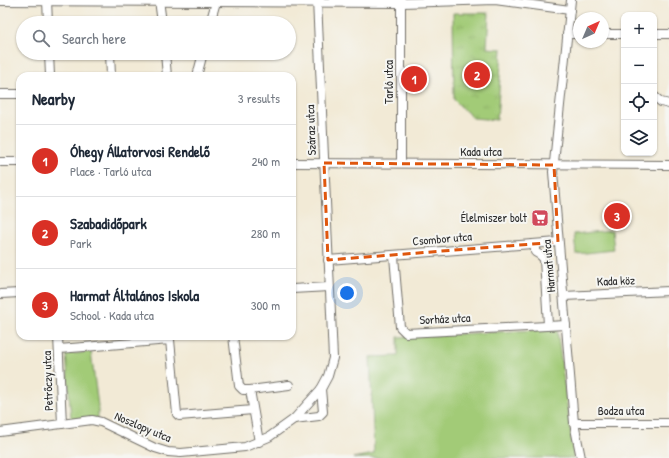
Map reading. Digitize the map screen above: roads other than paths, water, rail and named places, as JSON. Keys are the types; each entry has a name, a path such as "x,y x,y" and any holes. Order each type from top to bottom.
{"street":[{"path":"0,1 47,0 216,2 495,0 570,10"},
{"path":"47,0 48,16"},
{"name":"Harmat utca","path":"571,0 553,172 574,423 581,458"},
{"path":"159,1 161,16"},
{"name":"Száraz utca","path":"317,1 328,260"},
{"name":"Tarló utca","path":"401,1 401,163"},
{"path":"212,16 216,2"},
{"path":"568,34 573,34"},
{"path":"609,34 621,34"},
{"path":"657,34 669,34"},
{"path":"49,60 50,72"},
{"path":"110,60 111,72"},
{"path":"166,60 167,72"},
{"path":"198,72 201,60"},
{"path":"0,94 16,94"},
{"path":"657,99 661,102 669,104"},
{"path":"0,162 16,162"},
{"name":"Kada utca","path":"296,163 669,166"},
{"name":"Csombor utca","path":"328,260 558,242"},
{"path":"535,244 535,252 540,254 544,259 548,325"},
{"name":"Sorház utca","path":"394,256 400,327 406,332 566,324"},
{"name":"Noszlopy utca","path":"0,432 92,420 101,422 155,448 181,453 245,447 269,437 294,420 321,390 328,376 333,358 328,260"},
{"path":"296,289 329,287"},
{"name":"Kada köz","path":"564,296 669,291"},
{"path":"0,294 16,293"},
{"name":"Petrőczy utca","path":"58,340 62,424"},
{"path":"59,350 170,340 177,414 179,416 253,410"},
{"path":"233,340 239,386 242,390 289,385"},
{"path":"250,390 259,442"},
{"name":"Noszlopy utca","path":"294,420 319,416 323,412 321,390"},
{"name":"Bodza utca","path":"574,423 669,423"}],"place":[{"name":"Szabadidőpark","path":"477,75"},
{"name":"Óhegy Állatorvosi Rendelő","path":"414,79"},
{"name":"Harmat Általános Iskola","path":"617,216"},
{"name":"Élelmiszer bolt","path":"540,218"}]}
